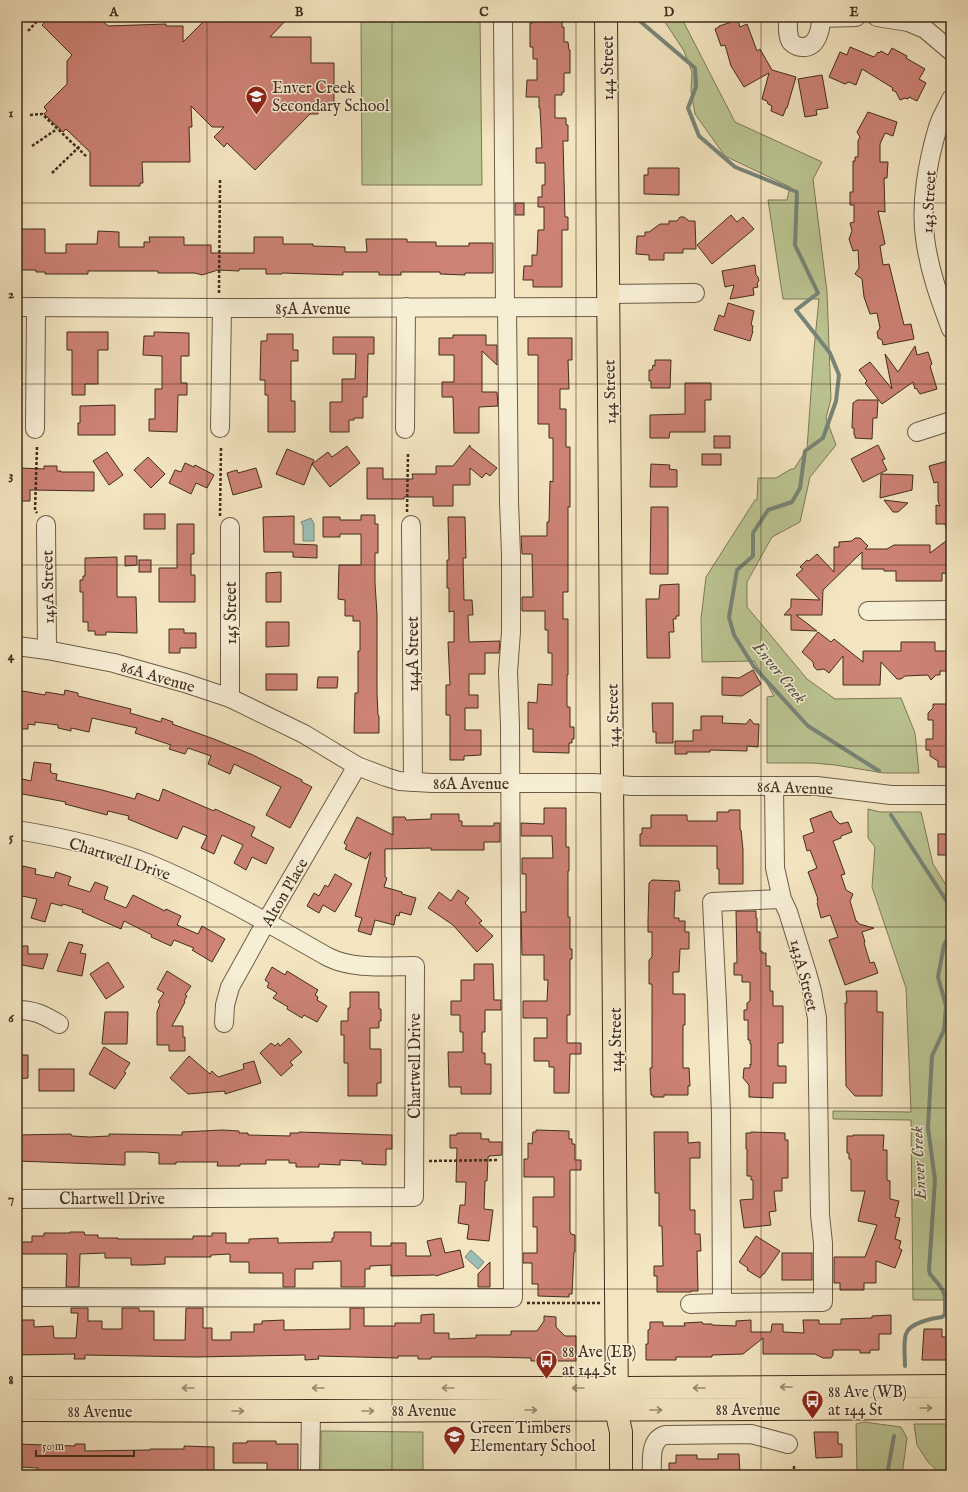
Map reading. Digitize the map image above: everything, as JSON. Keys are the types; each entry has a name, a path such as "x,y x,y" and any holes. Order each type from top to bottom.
{"main road":[{"name":"144 Street","path":"606,17 617,1412 621,1432 621,1475"},
{"name":"88 Avenue","path":"17,1388 617,1388 951,1386"},
{"name":"88 Avenue","path":"17,1410 617,1412 951,1408"},
{"name":"144 Street","path":"612,1475 612,1432 617,1412"}],"street":[{"path":"17,1296 513,1298 511,784 508,672 511,632 512,554 509,509 503,17"},
{"path":"788,17 789,37 791,42 799,47 813,45 820,27 821,17 856,17"},
{"path":"877,17 908,22 925,29 951,51"},
{"name":"143 Street","path":"951,99 939,126 926,179 923,223 929,262 951,329"},
{"name":"85A Avenue","path":"17,307 36,308 221,303 406,308 506,308 695,293"},
{"path":"220,428 221,303"},
{"path":"35,429 36,308"},
{"path":"406,308 406,429"},
{"path":"917,432 951,421"},
{"name":"144A Street","path":"409,520 413,782"},
{"name":"145A Street","path":"46,525 47,650"},
{"name":"145 Street","path":"230,528 230,698"},
{"path":"868,611 951,610"},
{"name":"86A Avenue","path":"17,646 47,650 114,663 185,683 230,698 304,734 357,766 386,777 413,782 511,784 594,783 632,786 824,787 891,795 951,795"},
{"name":"Alton Place","path":"224,1023 225,1005 230,987 357,766"},
{"name":"143A Street","path":"722,1303 823,1302 824,1243 820,1215 817,1018 807,973 788,912 782,899 775,868 774,786"},
{"name":"Chartwell Drive","path":"17,830 77,842 145,862 202,888 328,957 344,964 362,966 415,966 414,1197 17,1199"},
{"path":"690,1304 722,1303 721,1115 712,902 782,899"},
{"path":"17,1010 27,1010 40,1013 59,1024"},
{"path":"310,1475 311,1411"},
{"path":"652,1475 652,1451 660,1436 751,1434 788,1444"}],"path":[{"path":"28,32 41,17"},
{"path":"30,115 42,114 88,158"},
{"path":"32,146 57,129"},
{"path":"52,173 81,145"},
{"path":"220,180 221,303"},
{"path":"37,447 35,510 46,525"},
{"path":"221,448 220,520 230,528"},
{"path":"408,454 409,520"},
{"path":"414,1161 513,1160"},
{"path":"513,1298 522,1303 617,1303"},
{"path":"794,1466 794,1475"}],"green space":[{"path":"361,17 480,17 482,185 362,185"},
{"path":"629,17 681,17 735,122 822,162 813,179 827,292 831,399 826,418 836,445 810,477 800,522 772,537 747,582 747,607 807,679 835,699 901,698 915,733 919,773 884,773 813,763 767,763 767,697 774,696 754,661 702,662 701,619 706,577 755,500 757,500 758,478 776,478 791,469 794,469 807,449 819,299 783,299 768,200 787,200 790,187 725,156 695,114 691,91 692,72 684,51 663,19 629,19"},
{"path":"868,809 880,812 921,812 933,864 951,893 951,1300 913,1300 911,1120 833,1119 833,1111 911,1112 906,988 872,887 875,847 868,838"},
{"path":"864,1422 901,1427 907,1438 902,1475 857,1475 856,1424"},
{"path":"914,1424 951,1424 951,1475 942,1475 928,1462 917,1445"},
{"path":"321,1431 423,1432 423,1475 321,1475"}],"water":[{"path":"311,518 314,524 314,541 303,541 303,526 301,522"},
{"path":"471,1250 484,1262 478,1269 465,1257"}],"building":[{"path":"50,17 99,17 108,26 166,24 166,26 183,26 183,42 208,17 289,17 270,37 311,37 311,63 334,63 334,103 318,103 318,114 310,114 255,170 227,143 224,147 214,137 224,127 212,127 191,106 192,127 189,127 190,162 142,162 143,183 140,183 140,186 90,186 90,152 66,129 63,132 44,114 47,111 44,107 67,84 67,61 72,55 42,25"},
{"path":"533,17 562,17 564,42 568,42 570,50 570,73 564,73 564,92 562,92 562,95 555,95 555,118 566,118 566,125 568,125 568,141 563,141 565,217 568,217 568,230 562,230 562,287 533,287 533,280 523,280 524,266 532,266 532,255 537,255 538,230 544,230 544,207 538,207 538,197 542,197 542,185 545,185 545,163 536,163 536,148 542,148 539,97 526,97 527,80 537,80 537,59 533,59 533,47 530,47 530,23 533,23"},
{"path":"738,20 740,27 747,24 757,51 760,49 772,70 796,77 787,108 783,116 771,111 772,106 768,104 767,101 762,99 769,73 744,87 731,66 725,45 721,46 715,29 719,26"},
{"path":"850,47 874,57 881,51 888,55 892,48 907,56 906,58 925,69 919,79 926,83 917,101 909,97 908,99 905,98 900,100 896,92 892,90 893,88 862,69 856,85 849,82 845,84 829,77 840,52 847,55"},
{"path":"822,75 828,108 816,110 817,115 805,117 798,79"},
{"path":"868,112 897,122 893,136 885,133 880,144 880,162 888,162 887,178 884,178 885,212 878,211 885,244 880,246 883,265 889,264 904,325 911,324 914,339 883,345 882,340 878,338 877,332 880,328 877,313 870,314 864,297 862,279 855,274 859,268 858,250 853,251 849,239 852,231 850,223 854,222 854,205 850,205 850,192 853,192 853,161 855,161 855,157 858,157 858,141 860,137 857,132"},
{"path":"648,168 679,168 679,195 644,194 644,175 648,175"},
{"path":"515,203 524,203 524,215 515,215"},
{"path":"731,215 737,222 743,217 754,229 712,264 697,245"},
{"path":"680,217 684,217 689,221 695,221 696,249 683,249 683,253 664,253 664,260 649,260 649,255 636,254 637,236 645,236 645,232 649,232 660,224 669,224 669,221 677,221"},
{"path":"17,229 45,229 45,253 66,253 66,244 97,244 98,231 119,232 119,247 144,247 144,242 150,242 149,237 184,237 184,245 211,245 211,253 254,253 254,237 283,237 283,244 313,244 313,246 345,247 345,252 367,252 366,239 407,239 407,242 436,242 436,246 469,246 469,243 493,243 493,273 465,273 465,275 440,274 440,272 401,272 401,275 379,275 379,272 343,272 343,275 282,273 266,274 266,269 239,269 239,271 218,270 202,275 195,273 158,273 158,271 88,271 88,274 45,274 45,272 36,272 36,270 17,270"},
{"path":"755,265 756,275 759,281 757,283 758,287 753,288 754,295 730,299 734,285 725,287 722,271"},
{"path":"728,303 754,311 751,325 753,326 753,331 750,341 714,330 719,315 724,317"},
{"path":"67,332 108,332 108,350 98,350 98,384 85,384 85,395 72,395 72,350 67,350"},
{"path":"154,332 189,333 189,356 181,356 181,383 187,383 187,395 178,395 177,432 149,431 149,419 155,419 155,389 162,389 162,356 143,355 144,336 154,336"},
{"path":"267,334 293,334 293,350 298,350 298,361 291,361 291,401 295,401 295,432 268,432 268,395 265,395 265,380 260,380 261,341 267,341"},
{"path":"453,335 486,335 486,345 497,345 497,365 482,351 482,392 497,392 498,406 479,407 479,433 454,433 453,397 442,397 442,382 454,382 454,355 439,355 439,338 453,338"},
{"path":"333,337 374,337 374,354 368,354 367,397 363,397 363,418 354,418 354,420 349,420 349,432 330,432 330,402 342,402 342,379 355,379 356,354 333,354"},
{"path":"528,338 572,338 572,360 568,360 569,389 560,389 560,409 566,409 566,447 570,447 568,592 563,592 563,619 568,619 567,707 570,707 570,727 574,727 574,739 572,739 572,743 569,743 569,753 533,752 533,729 528,729 528,702 537,703 538,684 552,685 552,653 548,653 548,630 545,630 545,611 522,611 522,597 533,597 532,554 522,554 521,536 547,536 547,522 549,522 550,481 553,482 553,438 549,438 549,424 538,424 538,355 528,355"},
{"path":"915,346 917,355 928,352 932,364 930,366 937,389 920,394 916,388 915,389 913,382 882,404 865,383 867,381 859,370 870,362 892,389 885,354 898,372"},
{"path":"655,360 671,360 670,388 651,388 651,381 649,381 649,370 652,370 653,365 655,366"},
{"path":"685,383 711,383 711,400 705,400 705,432 670,432 669,438 650,438 650,415 685,414"},
{"path":"857,400 878,400 877,418 873,418 872,439 855,438 854,428 852,428 853,403"},
{"path":"115,405 115,435 78,435 80,406"},
{"path":"714,436 730,436 730,448 714,448"},
{"path":"470,445 470,447 497,468 490,476 486,473 482,478 470,468 470,485 453,485 453,506 433,506 433,497 367,499 367,468 383,468 383,479 413,479 412,474 436,474 436,466 453,466"},
{"path":"878,445 885,459 882,460 887,470 863,482 851,459"},
{"path":"347,446 360,463 330,487 312,464 328,452 332,457"},
{"path":"287,449 314,460 304,485 276,474"},
{"path":"107,452 123,475 109,485 93,461"},
{"path":"702,454 721,454 721,465 702,465"},
{"path":"148,457 165,474 151,488 134,470"},
{"path":"951,460 951,534 948,535 945,524 936,524 936,505 940,506 938,501 938,482 934,483 929,466"},
{"path":"185,463 194,467 195,465 214,475 207,488 196,483 191,494 169,483 175,470 181,472"},
{"path":"651,464 670,465 669,469 677,470 677,487 650,487"},
{"path":"44,466 57,466 57,471 61,472 94,472 94,491 30,490 30,501 19,501 19,498 17,498 17,472 20,472 20,468 44,469"},
{"path":"256,468 262,487 233,495 227,473 237,470 238,473"},
{"path":"881,474 913,475 912,490 880,498"},
{"path":"884,500 908,503 898,512 893,512"},
{"path":"651,507 668,507 668,574 650,574"},
{"path":"144,514 165,514 165,529 144,529"},
{"path":"361,515 375,515 375,524 378,524 378,553 375,553 375,583 379,733 354,733 355,693 358,693 360,621 353,621 353,616 345,616 345,600 338,599 339,565 361,565 361,534 340,534 340,537 323,537 323,517 340,517 340,520 361,520"},
{"path":"294,516 294,544 317,545 317,558 293,557 293,552 264,552 263,517"},
{"path":"448,517 465,517 466,558 463,558 464,600 472,600 473,615 468,615 469,642 500,641 499,653 485,653 485,674 469,674 469,695 478,695 478,708 465,708 465,730 481,730 481,755 464,756 464,760 450,760 450,715 446,715 446,685 450,685 448,642 454,642 454,611 449,612 449,588 447,588 447,560 449,560"},
{"path":"177,524 194,524 194,554 191,554 191,575 195,575 195,602 159,602 159,568 177,568"},
{"path":"855,538 860,538 868,546 865,549 887,549 894,545 930,545 930,553 950,538 950,574 942,573 942,581 896,581 896,571 884,571 884,569 862,569 862,552 823,590 822,615 796,615 817,631 791,630 791,615 784,615 791,607 791,599 820,600 796,575 803,569 800,567 807,560 809,561 817,554 834,572 834,547 839,547 839,542 852,541"},
{"path":"125,556 137,556 137,565 125,566"},
{"path":"117,557 117,597 136,597 137,633 106,632 106,635 95,635 95,631 88,631 88,622 83,622 83,592 80,592 80,580 83,580 83,576 85,576 85,558"},
{"path":"139,560 151,560 151,572 139,572"},
{"path":"281,572 281,602 266,602 266,573"},
{"path":"679,584 679,616 676,616 676,619 673,619 674,632 669,632 670,658 647,658 646,599 659,599 660,585"},
{"path":"266,622 289,622 289,646 266,647"},
{"path":"169,629 184,629 184,633 196,633 196,648 180,648 180,653 169,653"},
{"path":"818,632 831,642 834,639 863,662 863,651 901,651 901,642 935,642 935,651 948,651 948,671 940,671 940,675 936,675 931,680 928,675 905,676 901,679 897,679 881,662 880,685 843,685 843,656 829,673 824,669 817,670 814,667 813,662 802,652"},
{"path":"753,670 761,684 742,696 722,695 722,677 739,678"},
{"path":"266,674 297,674 297,690 266,690"},
{"path":"318,677 338,677 337,688 317,688"},
{"path":"17,690 45,695 46,692 64,695 65,690 78,693 78,696 131,709 130,713 161,722 162,718 173,722 172,724 253,755 302,780 302,782 312,787 290,828 266,815 281,787 234,764 230,774 208,764 211,756 188,748 185,754 169,749 171,745 135,733 137,728 92,718 89,732 71,728 71,731 58,728 58,725 35,722 35,725 28,724 28,729 17,729"},
{"path":"652,703 673,703 673,743 656,743 656,732 653,732"},
{"path":"933,704 951,704 951,767 938,767 938,761 930,756 930,750 926,750 926,739 933,739 933,720 928,720 928,713 933,708"},
{"path":"701,716 723,716 722,723 746,724 750,719 754,724 759,724 758,747 747,746 747,751 710,750 710,752 687,752 687,754 675,754 675,741 693,741 693,730 701,730"},
{"path":"34,762 51,764 50,771 51,773 57,774 56,780 135,799 137,793 159,801 163,789 214,811 215,809 255,827 251,836 274,848 266,864 252,857 246,870 234,863 243,845 222,835 214,854 201,848 207,836 183,826 177,839 128,819 129,816 108,811 107,815 65,804 66,802 17,793 18,778 31,781"},
{"path":"544,808 566,808 566,847 569,847 568,917 570,917 570,949 572,949 572,959 570,959 570,1015 567,1015 567,1043 581,1043 581,1054 570,1054 569,1093 554,1093 554,1067 549,1067 549,1061 534,1061 534,1038 547,1038 547,1018 523,1018 523,1001 547,1001 548,980 544,980 544,955 522,955 521,912 526,912 526,874 522,874 522,858 553,858 552,836 521,836 521,823 544,824"},
{"path":"729,810 740,810 740,830 743,850 743,884 719,884 719,869 717,869 717,846 640,846 640,834 642,834 642,828 651,828 651,815 687,815 688,821 717,821 717,812 729,812"},
{"path":"831,811 834,818 840,824 848,822 852,832 833,841 845,874 841,875 846,890 853,894 850,901 856,921 859,924 874,928 862,932 870,963 874,962 878,973 845,985 829,940 838,937 830,915 821,918 817,903 818,899 808,872 817,868 810,850 807,851 803,836 814,832 810,819"},
{"path":"431,814 459,814 459,821 462,821 462,826 494,826 494,823 500,823 500,842 484,842 484,850 431,850 431,848 385,849 385,877 387,878 384,887 416,898 411,915 400,912 399,916 396,915 394,925 375,920 371,935 358,931 362,918 355,916 371,852 366,859 345,849 347,845 344,843 357,817 393,835 393,817 405,817 406,820 431,819"},
{"path":"938,834 951,834 951,855 938,855"},
{"path":"23,866 36,869 35,874 54,878 56,872 71,877 68,885 90,892 95,882 108,887 104,899 126,908 133,895 165,911 166,909 181,916 177,925 198,934 202,926 225,939 212,962 192,950 194,948 174,940 171,946 151,937 152,935 124,921 121,929 82,912 83,910 63,904 62,906 51,903 45,922 31,918 37,899 17,895"},
{"path":"335,874 352,884 335,912 323,905 319,913 307,906 314,893 319,896 325,885 328,887"},
{"path":"652,880 679,881 680,891 675,891 674,918 679,918 679,921 685,921 685,932 689,932 689,949 680,949 679,972 673,972 673,994 685,994 683,1068 689,1068 690,1086 688,1086 688,1095 664,1095 664,1097 653,1097 653,1095 651,1095 650,1068 652,1068 652,984 649,984 649,960 652,957 652,932 648,932 648,920 649,883"},
{"path":"458,890 469,898 465,903 482,921 479,923 493,936 477,952 453,925 428,908 439,892 451,901"},
{"path":"736,911 756,911 757,932 760,932 760,951 762,951 762,953 766,953 766,966 770,966 770,991 773,991 773,1006 783,1006 783,1043 778,1043 778,1066 786,1066 786,1083 773,1083 773,1098 749,1097 749,1085 743,1078 744,1068 750,1068 750,1064 751,1065 751,1044 750,1040 748,1040 748,1020 744,1020 744,1010 747,1010 747,1003 750,1001 750,982 742,982 742,975 734,975 734,963 737,963"},
{"path":"69,942 83,945 80,953 86,954 82,976 57,971"},
{"path":"17,946 28,946 28,954 48,954 43,969 17,964"},
{"path":"108,962 124,987 106,999 90,974"},
{"path":"474,964 493,964 494,1000 501,1000 501,1010 485,1010 485,1032 482,1032 482,1053 485,1053 485,1064 491,1064 491,1094 461,1094 461,1087 449,1087 448,1052 463,1052 463,1032 460,1032 460,1015 451,1015 451,1001 461,1001 461,980 474,980"},
{"path":"272,967 285,975 287,971 318,990 315,995 318,997 317,1000 327,1006 317,1022 304,1015 302,1018 273,998 277,993 267,987 269,983 265,980"},
{"path":"167,971 191,986 185,995 187,996 184,1001 185,1002 172,1026 183,1026 185,1051 169,1051 169,1045 157,1045 157,1012 160,1004 158,1002 164,993 157,989"},
{"path":"846,991 877,991 877,1012 883,1012 882,1096 855,1096 846,1086"},
{"path":"350,992 379,992 381,1021 379,1021 379,1028 370,1028 370,1049 381,1049 381,1083 377,1083 377,1096 348,1096 348,1063 344,1063 344,1035 341,1035 341,1021 348,1021"},
{"path":"105,1012 128,1012 127,1044 102,1044"},
{"path":"289,1038 302,1052 290,1062 293,1065 281,1076 260,1053 271,1043 275,1046 278,1043 280,1046"},
{"path":"104,1047 130,1063 124,1072 126,1073 115,1089 89,1074"},
{"path":"17,1055 28,1055 28,1078 17,1079"},
{"path":"189,1056 210,1074 212,1071 218,1077 244,1069 243,1064 254,1061 261,1083 225,1094 225,1091 188,1094 170,1078"},
{"path":"39,1069 74,1069 74,1091 39,1091"},
{"path":"222,1130 239,1131 239,1133 248,1133 248,1135 290,1136 290,1133 299,1132 392,1135 392,1149 386,1149 386,1165 362,1164 362,1161 340,1160 340,1165 319,1164 319,1167 296,1167 296,1163 289,1163 289,1160 266,1160 266,1164 240,1164 240,1166 217,1166 218,1162 176,1162 176,1164 159,1164 159,1153 146,1152 125,1152 125,1165 17,1161 17,1135 71,1134 72,1136 90,1137 109,1136 109,1134 182,1135 182,1132"},
{"path":"536,1130 569,1131 569,1139 572,1139 572,1144 575,1144 575,1160 581,1160 581,1170 570,1170 570,1231 571,1234 575,1235 575,1252 572,1294 569,1294 569,1297 538,1296 538,1284 532,1284 532,1263 523,1263 523,1253 537,1253 537,1227 533,1227 533,1197 554,1197 554,1177 524,1177 524,1159 528,1159 528,1143 532,1144 533,1132 536,1132"},
{"path":"654,1132 688,1132 688,1143 700,1142 700,1158 690,1158 690,1210 695,1210 695,1234 700,1234 701,1251 697,1251 698,1291 657,1292 657,1276 654,1276 654,1266 663,1266 662,1226 659,1226 659,1193 655,1193"},
{"path":"457,1133 481,1133 481,1139 489,1139 489,1142 502,1142 502,1155 488,1157 484,1209 493,1210 489,1241 467,1239 469,1225 458,1223 460,1205 465,1205 466,1182 456,1182 457,1148 450,1148 450,1135 457,1135"},
{"path":"746,1133 785,1133 785,1140 788,1140 788,1178 782,1178 782,1191 774,1191 776,1211 769,1212 771,1225 744,1228 740,1200 753,1199 753,1180 751,1180 751,1176 747,1176 746,1149"},
{"path":"884,1135 883,1150 887,1150 887,1180 890,1181 890,1199 899,1201 895,1217 900,1218 895,1239 901,1241 899,1248 902,1250 895,1268 876,1261 876,1283 864,1283 864,1290 840,1290 840,1283 834,1283 834,1257 865,1257 877,1225 858,1221 865,1191 851,1191 851,1159 849,1159 849,1153 847,1153 847,1136"},
{"path":"84,1232 85,1235 98,1235 98,1238 118,1239 193,1239 193,1236 212,1236 212,1233 226,1233 226,1243 249,1243 249,1239 278,1238 278,1243 332,1242 334,1232 371,1232 371,1246 391,1246 391,1243 406,1243 406,1256 431,1256 427,1241 441,1238 445,1253 460,1250 464,1267 436,1276 391,1276 391,1265 370,1266 370,1269 365,1269 365,1287 341,1287 341,1261 313,1262 313,1269 295,1269 295,1287 283,1287 283,1273 249,1273 249,1262 230,1262 230,1254 211,1255 211,1257 165,1257 165,1264 131,1265 131,1258 105,1258 105,1253 80,1254 79,1287 66,1287 67,1254 17,1254 17,1242 32,1242 32,1236 44,1236 44,1233"},
{"path":"756,1236 780,1251 760,1278 747,1270 748,1268 739,1262"},
{"path":"782,1253 812,1253 812,1280 782,1280"},
{"path":"490,1262 490,1287 478,1287 478,1274"},
{"path":"71,1308 88,1308 88,1321 102,1321 102,1329 122,1329 122,1308 139,1308 139,1311 154,1311 154,1340 185,1340 186,1308 203,1308 203,1328 212,1328 212,1340 231,1340 231,1332 254,1332 254,1324 262,1324 262,1321 284,1320 284,1330 350,1329 350,1308 364,1308 364,1326 395,1326 395,1323 421,1323 421,1315 434,1314 434,1333 449,1333 449,1339 476,1338 476,1335 511,1335 511,1331 537,1331 544,1321 544,1316 556,1317 556,1327 565,1336 576,1336 576,1361 531,1361 531,1358 487,1357 431,1357 431,1359 418,1359 418,1356 398,1356 398,1358 318,1356 319,1359 305,1360 305,1355 195,1357 85,1355 85,1359 74,1359 75,1354 17,1355 17,1320 34,1320 34,1327 53,1326 54,1338 76,1338 78,1313 71,1313"},
{"path":"891,1315 891,1334 879,1334 879,1350 870,1350 870,1353 860,1353 860,1350 833,1350 833,1355 831,1358 823,1358 815,1354 763,1354 763,1338 743,1354 712,1355 712,1357 676,1357 676,1360 646,1360 646,1344 648,1344 648,1330 650,1329 650,1322 663,1322 663,1326 685,1326 684,1323 702,1322 703,1324 736,1326 736,1321 751,1320 751,1332 771,1332 772,1324 783,1324 783,1332 804,1333 803,1320 819,1320 819,1324 841,1324 841,1319 872,1318 872,1316"},
{"path":"924,1329 942,1329 942,1337 951,1337 951,1360 922,1360"},
{"path":"814,1432 838,1432 838,1444 842,1444 842,1457 816,1458"},
{"path":"247,1441 276,1441 276,1444 298,1444 298,1475 267,1475 267,1463 233,1463 233,1443 247,1443"},
{"path":"17,1444 75,1446 75,1444 85,1444 85,1451 184,1449 184,1446 214,1447 214,1475 37,1475 38,1468 21,1467 21,1462 17,1462"},
{"path":"718,1454 739,1454 740,1475 669,1475 669,1463 676,1463 676,1455 697,1455 697,1459 718,1459"}],"waterway":[{"name":"Enver Creek","path":"635,17 695,68 696,87 688,108 699,136 735,167 797,192 795,245 818,293 796,310 830,353 839,375 836,401 823,438 805,451 800,488 792,502 768,510 753,533 753,556 737,570 729,617 734,635 754,667 808,726 879,771"},
{"name":"Enver Creek","path":"891,815 951,908"},
{"name":"Enver Creek","path":"905,1366 904,1350 908,1330 916,1324 942,1317 945,1313 944,1293 930,1274 929,1270 935,1180 928,1128 932,1056 944,1030 946,1006 938,977 944,945 951,933"},
{"name":"Enver Creek","path":"887,1475 894,1436"}],"place":[{"name":"Enver Creek Secondary School","path":"257,116"},
{"name":"88 Ave (EB) at 144 St","path":"547,1380"},
{"name":"88 Ave (WB) at 144 St","path":"813,1420"},
{"name":"Green Timbers Elementary School","path":"455,1456"}]}
